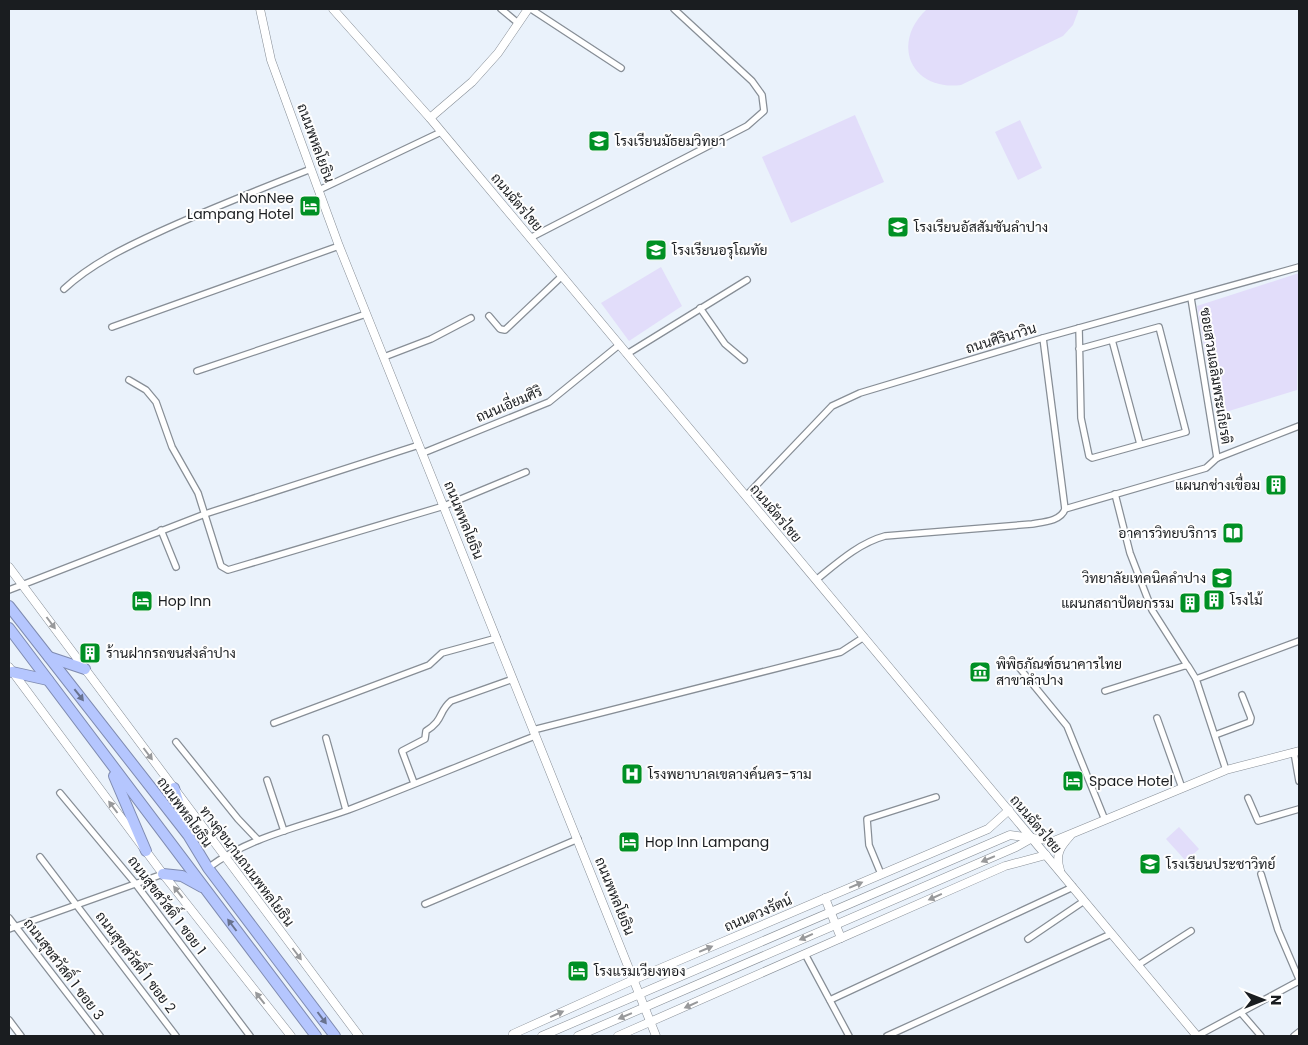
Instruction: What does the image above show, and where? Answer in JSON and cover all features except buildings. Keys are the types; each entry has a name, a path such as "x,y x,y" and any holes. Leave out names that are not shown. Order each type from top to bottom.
{"highway":[{"name":"ถนนพหลโยธิน","path":"9,606 188,834 208,868 335,1036"},
{"path":"9,628 316,1036"},
{"path":"48,657 85,669"},
{"path":"11,669 48,680"},
{"path":"108,761 146,851"},
{"path":"174,788 188,834"},
{"path":"164,874 182,876 205,888"}],"main road":[{"name":"ถนนพหลโยธิน","path":"260,9 271,60 339,246 656,1036"},
{"name":"ถนนฉัตรไชย","path":"333,9 430,118 1197,1036"},
{"path":"430,118 472,82 498,54 530,9"},
{"name":"ทางคู่ขนานถนนพหลโยธิน","path":"9,567 359,1036"},
{"path":"11,669 146,851 291,1036"},
{"path":"542,1036 1010,835 1054,841 1226,770 1296,752"},
{"name":"ถนนดวงรัตน์","path":"511,1035 633,980 988,829 1009,810"},
{"path":"1060,873 1058,864 1059,847 1072,834"},
{"path":"578,1036 1016,847 1032,838"},
{"path":"618,1036 1006,866 1046,855"},
{"path":"824,898 841,938"}],"street":[{"path":"501,9 518,24"},
{"path":"530,9 621,68"},
{"path":"530,238 747,126 764,111 762,94 752,81 674,9"},
{"path":"319,190 441,132"},
{"path":"64,289 72,281 122,249 192,216 311,169"},
{"path":"112,327 339,246"},
{"name":"ถนนศิรินาวิน","path":"746,496 832,406 860,393 1043,338 1299,267"},
{"path":"489,316 500,329 505,330 562,276"},
{"path":"627,354 747,280"},
{"name":"ซอยสวนเฉลิมพระเกียรติ","path":"1191,298 1216,458 1299,426"},
{"path":"700,308 725,344 744,360"},
{"path":"196,371 366,314"},
{"path":"384,357 431,339 471,318"},
{"path":"1079,328 1079,349 1081,418 1089,456 1092,458 1186,432 1159,327 1079,349"},
{"path":"816,580 845,557 876,538 1032,524 1061,516 1065,509 1043,338"},
{"path":"1112,340 1140,444"},
{"name":"ถนนเอี่ยมศิริ","path":"9,590 205,514 421,449 549,402 619,344"},
{"path":"129,380 146,390 156,402 166,434 198,493 221,566 228,570 444,506 526,472"},
{"path":"1065,509 1206,468 1216,458"},
{"path":"1114,494 1130,553 1152,610 1196,679 1226,770"},
{"path":"161,530 176,567"},
{"path":"208,868 224,856 258,840 346,810 534,733 841,652 864,637"},
{"path":"274,723 430,665 442,653 497,638"},
{"path":"1196,679 1299,641"},
{"path":"1018,665 1067,726 1105,820"},
{"path":"1105,692 1187,665"},
{"path":"414,783 402,750 425,739 426,730 439,722 446,705 451,701 512,679"},
{"path":"1215,735 1250,722 1251,718 1242,695"},
{"path":"1157,718 1182,788"},
{"path":"326,738 346,810"},
{"path":"176,742 238,819 258,840"},
{"path":"1296,752 1299,781"},
{"path":"267,780 284,831"},
{"name":"ถนนสุขสวัสดิ์ 1 ซอย 1","path":"60,793 135,883 250,1036"},
{"path":"880,874 869,845 867,819 936,797"},
{"path":"1248,798 1258,821 1299,809"},
{"path":"425,904 578,839"},
{"name":"ถนนสุขสวัสดิ์ 1 ซอย 2","path":"40,858 176,1036"},
{"path":"9,929 76,903 164,874"},
{"path":"1197,1036 1242,1014 1299,980 1278,930 1262,874"},
{"path":"830,1000 1073,887"},
{"path":"1028,939 1084,901"},
{"name":"ถนนสุขสวัสดิ์ 1 ซอย 3","path":"9,918 100,1036"},
{"path":"1138,966 1191,931"},
{"path":"887,1036 1111,934"},
{"path":"805,954 849,1036"},
{"path":"1242,1014 1261,1036"},
{"path":"9,1020 21,1036"},
{"path":"1294,1036 1299,1032"}],"shaded area":[{"path":"927,9 1079,9 1073,25 1063,36 961,85 944,85 929,80 919,73 911,62 908,50 910,36 916,22"},
{"path":"855,115 884,182 791,223 762,157"},
{"path":"1020,120 1042,168 1018,180 995,132"},
{"path":"661,267 682,306 629,341 601,303"},
{"path":"1299,273 1297,390 1216,415 1197,306"},
{"path":"1179,827 1199,849 1186,861 1166,839"}],"place":[{"name":"โรงเรียนมัธยมวิทยา","path":"599,141"},
{"name":"NonNee Lampang Hotel","path":"310,206"},
{"name":"โรงเรียนอัสสัมชันลำปาง","path":"898,227"},
{"name":"โรงเรียนอรุโณทัย","path":"656,250"},
{"name":"แผนกช่างเขื่อม","path":"1276,485"},
{"name":"อาคารวิทยบริการ","path":"1233,533"},
{"name":"วิทยาลัยเทคนิคลำปาง","path":"1222,578"},
{"name":"โรงไม้","path":"1214,600"},
{"name":"Hop Inn","path":"142,601"},
{"name":"แผนกสถาปัตยกรรม","path":"1190,603"},
{"name":"ร้านฝากรถขนส่งลำปาง","path":"90,653"},
{"name":"พิพิธภัณฑ์ธนาคารไทย สาขาลำปาง","path":"980,672"},
{"name":"โรงพยาบาลเขลางค์นคร-ราม","path":"632,774"},
{"name":"Space Hotel","path":"1073,781"},
{"name":"Hop Inn Lampang","path":"629,842"},
{"name":"โรงเรียนประชาวิทย์","path":"1150,864"},
{"name":"โรงแรมเวียงทอง","path":"578,971"}]}
